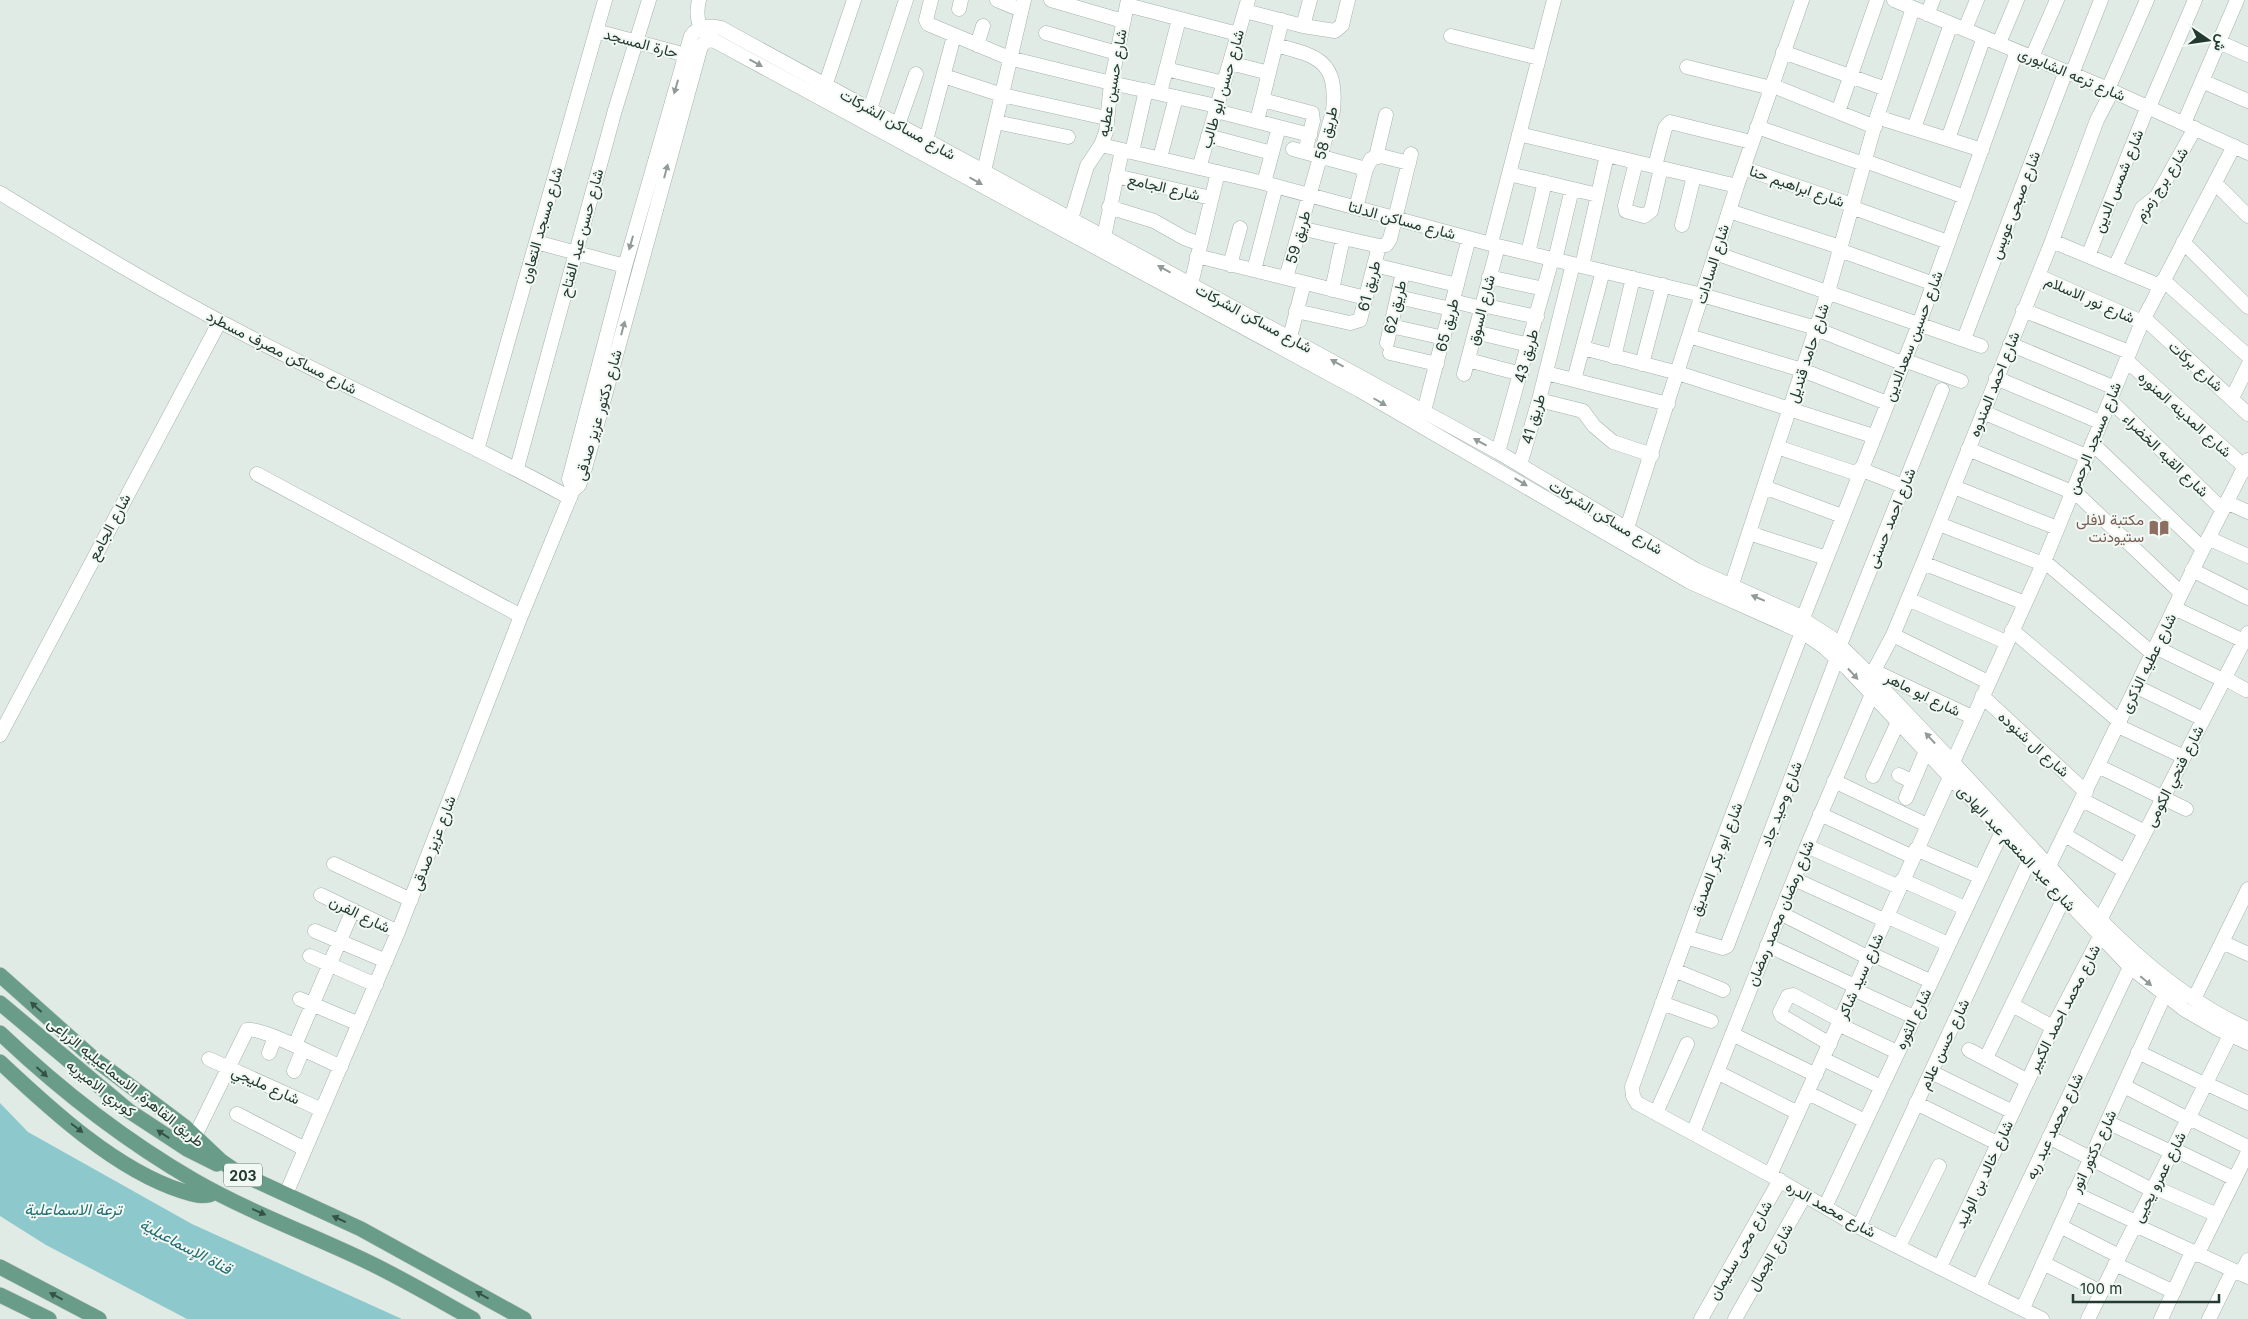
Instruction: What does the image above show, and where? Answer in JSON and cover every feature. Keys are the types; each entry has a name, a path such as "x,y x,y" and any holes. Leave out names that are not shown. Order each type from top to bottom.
{"main road":[{"name":"طريق القاهرة, الاسماعيليه الزراعى","path":"0,975 93,1058 185,1126 221,1161 237,1172 405,1252 524,1319"},
{"name":"كوبري الاميريه","path":"0,1003 129,1111 187,1149 237,1172"},
{"name":"كوبري الاميريه","path":"3,1036 57,1086 101,1121 148,1153 215,1192"},
{"name":"203","path":"0,1062 50,1107 134,1169 169,1186 199,1196 209,1196 215,1192 389,1273 473,1319"},
{"path":"389,1273 400,1264 405,1252"},
{"path":"0,1267 99,1319"},
{"path":"419,1290 421,1279 431,1267"},
{"path":"0,1295 24,1314 49,1319"}],"street":[{"name":"شارع مسجد التعاون","path":"477,450 605,0"},
{"name":"شارع حسن عبد الفتاح","path":"517,468 615,110 649,0"},
{"path":"699,0 697,17 701,28 714,40"},
{"path":"821,98 854,0"},
{"path":"870,109 906,0"},
{"path":"931,0 926,20 932,26 1009,58 1176,97 1310,135"},
{"path":"984,171 1009,58 1023,5 997,0"},
{"path":"1051,0 1123,21"},
{"path":"1303,26 1310,0"},
{"name":"شارع حسن ابو طالب","path":"1199,168 1247,3 1282,20 1303,26 1335,31 1342,25 1348,0"},
{"name":"شارع السوق","path":"1521,374 1466,367 1490,277 1494,245 1509,174 1554,0"},
{"name":"شارع السادات","path":"1627,528 1751,142 1802,0"},
{"path":"1838,112 1877,0"},
{"name":"شارع ترعه الشابورى","path":"1894,0 2069,72 2248,153"},
{"path":"1927,14 1933,0"},
{"path":"1965,29 1977,0"},
{"path":"1999,43 2017,0"},
{"path":"2032,57 2057,0"},
{"name":"شارع صبحى عويس","path":"1964,339 2069,72 2100,0"},
{"name":"شارع احمد المندوه","path":"1872,673 1893,635 1939,524 2147,0"},
{"name":"شارع شمس الدين","path":"2088,256 2195,0"},
{"path":"1128,2 1238,34"},
{"name":"شارع حسين عطيه","path":"1071,219 1087,166 1101,145 1106,132 1111,83 1128,2"},
{"name":"شارع برج زمزم","path":"2115,267 2140,211 2144,205 2157,196 2190,126 2202,80 2237,3"},
{"name":"شارع حامد قنديل","path":"1730,587 1828,292 1876,122 1913,8"},
{"path":"1104,237 1116,176 1153,92 1166,69 1179,18"},
{"path":"1257,121 1282,20"},
{"path":"1914,128 1951,24"},
{"name":"شارع مساكن الشركات","path":"701,28 711,26 721,28 1290,337 1362,384 1690,582 1802,625"},
{"path":"977,45 982,26"},
{"name":"شارع دكتور عزيز صدقى","path":"572,494 569,479 625,266 691,36 701,28"},
{"name":"حارة المسجد","path":"596,30 686,55"},
{"path":"1046,33 1117,53"},
{"path":"926,140 954,36"},
{"path":"1451,36 1539,58"},
{"path":"1948,139 1984,37"},
{"name":"شارع دكتور عزيز صدقى","path":"572,494 579,485 584,472 701,46 706,41 714,40"},
{"name":"شارع مساكن الشركات","path":"714,40 1362,384 1424,411 1498,452 1696,570 1802,625"},
{"path":"2219,42 2248,55"},
{"name":"طريق 58","path":"1276,45 1309,54 1320,61 1329,72 1334,84 1333,111 1310,195"},
{"name":"شارع حسين سعدالدين","path":"1802,625 1859,472 1934,284 2017,51"},
{"path":"1783,52 1830,75 1851,76 1886,89"},
{"path":"1230,63 1269,73"},
{"path":"1687,67 1771,86 1838,112 1876,122 1914,128 1982,150"},
{"path":"1166,69 1224,83"},
{"path":"898,124 916,74"},
{"path":"944,76 1002,95 1106,118"},
{"path":"2202,80 2248,101"},
{"path":"1160,158 1176,97"},
{"path":"1262,100 1312,113 1314,116 1310,135 1299,151 1366,169"},
{"path":"1376,157 1386,115"},
{"path":"996,122 1068,137"},
{"path":"1636,162 1626,202 1626,211 1644,216 1648,214 1652,206 1666,124 1674,122 1751,142"},
{"path":"1256,271 1274,185 1272,153 1279,127"},
{"path":"1757,127 1965,197"},
{"path":"1519,134 1737,186"},
{"path":"1208,136 1272,153"},
{"name":"شارع مساكن الدلتا","path":"1101,145 1274,185 1494,245 1702,295 1816,328 1961,381"},
{"name":"شارع مسجد الرحمن","path":"1953,762 2043,562 2143,320 2234,146"},
{"name":"طريق 41","path":"1520,465 1598,195 1607,155"},
{"path":"1300,228 1378,246 1386,245 1389,242 1410,158 1381,156 1371,159 1366,169 1356,208"},
{"name":"شارع ابراهيم حنا","path":"1743,168 1948,242"},
{"name":"شارع حسن ابو طالب","path":"1190,284 1218,172"},
{"path":"1509,174 1598,195"},
{"name":"شارع الجامع","path":"1116,176 1211,198"},
{"path":"1682,225 1694,176"},
{"path":"1528,253 1544,182"},
{"path":"2214,183 2248,216"},
{"name":"طريق 43","path":"1498,452 1554,259 1572,189"},
{"name":"شارع مساكن مصرف مسطرد","path":"0,193 156,288 477,450 572,494"},
{"name":"طريق 59","path":"1286,278 1310,195"},
{"path":"1109,207 1154,221 1184,238 1199,250 1230,265 1366,298"},
{"path":"1729,211 1839,248 1934,284"},
{"path":"1230,265 1240,228"},
{"path":"1332,290 1343,238"},
{"name":"طريق 65","path":"1424,411 1469,238"},
{"path":"2052,241 2115,267 2162,283 2248,356"},
{"path":"536,242 625,266"},
{"path":"2183,242 2248,307"},
{"name":"طريق 61","path":"1296,311 1350,324 1360,320 1378,246"},
{"path":"1715,253 1981,346"},
{"path":"1374,265 1457,285"},
{"path":"1574,380 1603,271"},
{"name":"طريق 62","path":"1404,272 1391,326 1389,348 1437,364"},
{"name":"شارع نور الاسلام","path":"2038,276 2143,320"},
{"path":"1490,277 1544,289"},
{"path":"1614,357 1633,278"},
{"path":"1290,337 1304,283"},
{"path":"1642,364 1663,285"},
{"path":"1398,297 1452,305 1482,306 1536,317"},
{"path":"2024,310 2128,356"},
{"name":"شارع بركات","path":"2143,320 2248,414"},
{"name":"شارع الجامع","path":"0,735 220,321"},
{"path":"1391,326 1444,338"},
{"path":"1475,332 1529,345"},
{"path":"1689,336 1802,370 1886,403"},
{"path":"2010,344 2112,394"},
{"path":"1583,348 1678,373 1873,436"},
{"name":"شارع المدينه المنوره","path":"2128,356 2247,466"},
{"path":"2232,398 2248,366"},
{"path":"1546,373 1668,404"},
{"path":"1996,378 2100,422"},
{"name":"شارع احمد حسنى","path":"1839,652 1942,390"},
{"name":"شارع القبه الخضراء","path":"2112,394 2224,506"},
{"path":"1539,400 1583,411 1594,426 1613,442 1652,454"},
{"path":"1983,412 2089,450 2205,544 2248,556"},
{"path":"1777,447 1903,486"},
{"path":"1968,450 2072,491 2181,593"},
{"name":"شارع عطيه الذكرى","path":"2049,866 2192,570 2224,506 2247,466"},
{"path":"257,474 521,616"},
{"path":"1764,487 1842,516"},
{"path":"1954,487 2057,528"},
{"name":"شارع عزيز صدقى","path":"286,1194 398,932 521,616 572,494"},
{"path":"2224,506 2248,512"},
{"path":"1939,524 2043,562 2154,650 2246,690"},
{"path":"1749,533 1826,558"},
{"path":"1923,563 2025,603"},
{"path":"2192,570 2248,598"},
{"path":"1908,599 2009,636 2119,724 2184,757"},
{"path":"2174,608 2246,637"},
{"name":"شارع عبد المنعم عبد الهادى","path":"1802,625 1872,673 2049,866 2140,958 2194,999 2219,1015 2248,1029"},
{"name":"شارع ابو بكر الصديق","path":"1632,1087 1802,625"},
{"path":"1893,635 1988,682"},
{"name":"شارع فتحي الكومى","path":"2101,918 2246,637"},
{"name":"شارع عبد المنعم عبد الهادى","path":"1839,652 1872,694 2130,967 2164,996 2196,1017 2248,1043"},
{"name":"شارع وحيد جاد","path":"1723,948 1728,944 1839,652"},
{"name":"شارع ابو ماهر","path":"1872,673 1972,718"},
{"path":"2137,687 2203,719"},
{"name":"شارع رمضان محمد رمضان","path":"1693,1133 1820,814 1872,694"},
{"name":"شارع ال شنوده","path":"1982,696 2084,796 2145,832"},
{"path":"1874,776 1898,722"},
{"path":"1906,798 1926,751"},
{"path":"2098,766 2186,809"},
{"path":"1900,775 1913,782"},
{"name":"شارع سيد شاكر","path":"1775,1178 1798,1113 1950,777"},
{"path":"1834,781 1927,825"},
{"path":"1820,814 1914,853 1981,877"},
{"name":"شارع الثوره","path":"1825,1207 1930,981 2002,832"},
{"path":"2064,835 2125,870"},
{"path":"1807,846 1966,908"},
{"name":"شارع حسن علام","path":"1859,1226 2029,861"},
{"path":"334,864 411,900"},
{"path":"1794,880 1948,944"},
{"path":"2194,999 2222,942 2244,904 2248,889"},
{"name":"شارع الفرن","path":"321,895 398,932"},
{"path":"1986,1058 2064,898"},
{"path":"294,1071 306,1001 330,965 353,910"},
{"path":"1780,913 1868,955 1930,981"},
{"path":"315,931 386,961"},
{"name":"شارع محمد احمد الكبير","path":"2028,1081 2100,935"},
{"path":"1686,937 1736,953"},
{"path":"2222,942 2248,954"},
{"path":"1767,945 1914,1017"},
{"path":"310,956 376,985"},
{"name":"شارع محمد عبد ربه","path":"1980,1286 2130,967"},
{"path":"1674,970 1722,990"},
{"path":"1830,1044 1782,1016 1780,1012 1788,996 1793,995 1839,1022 1897,1052"},
{"name":"شارع دكتور انور","path":"2023,1308 2164,996"},
{"path":"306,1001 358,1024"},
{"path":"1662,1003 1711,1022"},
{"path":"2012,1005 2053,1027"},
{"path":"195,1136 244,1032 250,1028 299,1047 340,1067"},
{"path":"1732,1034 1816,1075"},
{"name":"شارع عمرو يحيى","path":"2088,1319 2230,1035"},
{"path":"269,1053 275,1037"},
{"path":"1656,1113 1687,1044"},
{"path":"1970,1050 2028,1081"},
{"path":"2138,1052 2248,1104"},
{"name":"شارع مليجي","path":"209,1059 322,1110"},
{"path":"1823,1059 1881,1087"},
{"path":"1717,1072 1798,1113"},
{"path":"1931,1072 2013,1112"},
{"name":"شارع خالد بن الوليد","path":"1940,1266 2028,1081"},
{"path":"2124,1086 2248,1147"},
{"name":"شارع محمد الدره","path":"1632,1087 1633,1096 1637,1103 1859,1226 2042,1319"},
{"path":"1808,1093 1865,1121"},
{"path":"1916,1103 1999,1144"},
{"path":"237,1114 306,1149"},
{"path":"2107,1122 2235,1179"},
{"path":"2049,1137 2153,1189 2216,1215"},
{"path":"2161,1319 2248,1152"},
{"path":"1899,1246 1939,1166"},
{"name":"شارع محى سليمان","path":"1701,1319 1775,1178"},
{"path":"2074,1193 2195,1254 2241,1274"},
{"name":"شارع الجمال","path":"1735,1319 1806,1195"},
{"path":"2060,1226 2174,1292"},
{"path":"2209,1319 2241,1274 2248,1260"},
{"path":"2043,1263 2101,1292"}],"water":[{"name":"ترعة الاسماعلية","path":"0,1103 28,1132 192,1224 402,1319 187,1319 46,1245 0,1216"}],"place":[{"name":"مكتبة لافلى ستيودنت","path":"2159,528"}],"water label":[{"name":"قناة الإسماعيلية","path":"186,1246"}]}
